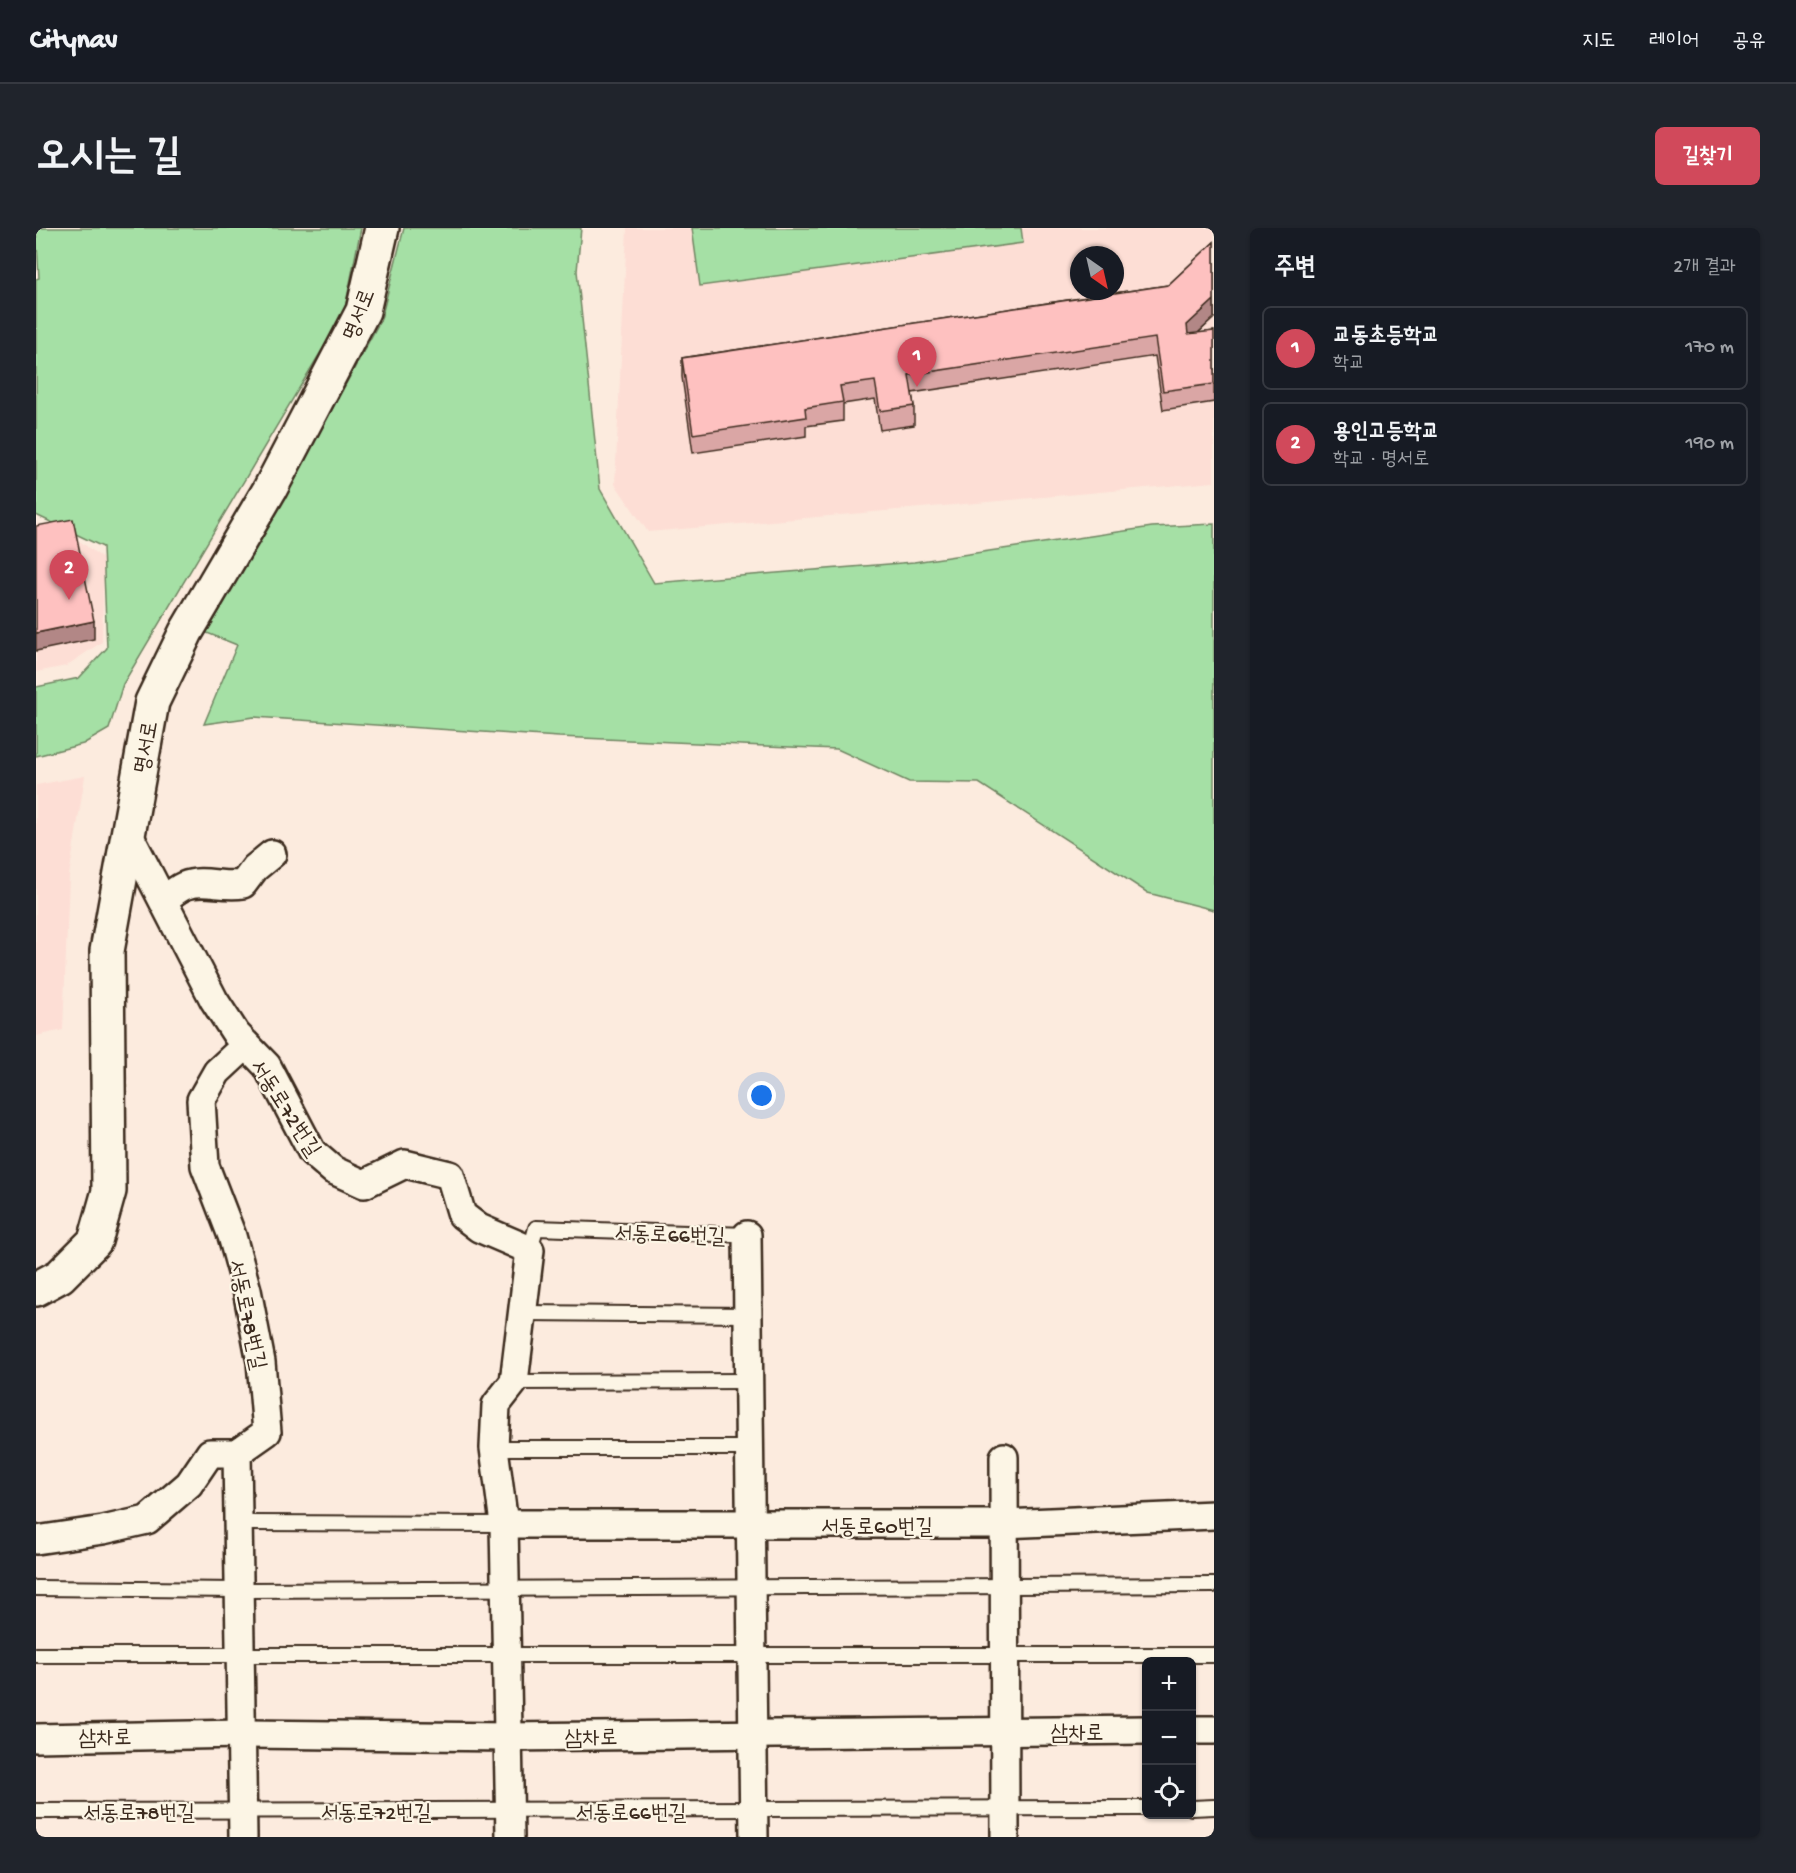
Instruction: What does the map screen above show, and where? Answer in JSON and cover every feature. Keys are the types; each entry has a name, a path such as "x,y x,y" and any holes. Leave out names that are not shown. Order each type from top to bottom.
{"street":[{"name":"명서로","path":"36,1289 60,1276 95,1241 109,1191 106,951 152,702 186,632 270,489 363,311 382,228"},
{"name":"서동로72번길","path":"128,833 214,1000 246,1046 267,1066 312,1152 333,1170 364,1184 405,1164 450,1175 462,1215 479,1228 530,1250"},
{"path":"164,900 183,886 197,883 227,887 243,884 255,868 272,854"},
{"name":"서동로78번길","path":"237,1453 267,1432 261,1362 247,1290 232,1236 205,1166 201,1100 217,1072 246,1046"},
{"name":"서동로66번길","path":"747,1235 753,1824"},
{"path":"509,1824 504,1524 494,1448 496,1406 514,1382 530,1250"},
{"path":"36,1540 103,1530 147,1520 189,1484 210,1453 237,1453 243,1824"},
{"path":"1004,1457 1005,1837"},
{"name":"서동로60번길","path":"750,1526 1004,1524 1214,1515"},
{"path":"504,1524 750,1526"},
{"name":"삼차로","path":"36,1738 242,1734 508,1737 1142,1730"},
{"path":"1196,1730 1214,1730"}],"lane":[{"name":"서동로66번길","path":"530,1250 536,1228 747,1235"},
{"path":"523,1313 748,1315"},
{"path":"514,1382 749,1381"},
{"path":"494,1448 750,1448"},
{"path":"238,1523 504,1524"},
{"path":"36,1588 239,1590 1214,1585"},
{"path":"36,1655 752,1657 1214,1655"},
{"path":"1196,1808 1214,1807"},
{"path":"753,1824 1005,1809 1142,1808"},
{"name":"서동로78번길","path":"36,1811 243,1824"},
{"name":"서동로72번길","path":"243,1824 509,1824"},
{"name":"서동로66번길","path":"509,1824 753,1824"}],"shaded area":[{"path":"627,228 1214,228 1214,482 648,532 615,484"},
{"path":"36,523 74,537 104,559 102,642 66,666 36,672"},
{"path":"85,776 69,876 63,1030 36,1036 36,785"}],"green space":[{"path":"36,228 361,228 344,313 123,684 109,729 83,744 36,756 36,687 79,678 107,648 103,547 36,515 36,279 39,278"},
{"path":"404,228 581,228 577,271 600,489 654,583 914,562 1152,527 1214,524 1214,910 1148,893 979,783 909,782 837,749 559,737 254,717 204,724 237,645 202,631 308,454 381,319"},
{"path":"692,228 1021,228 1023,243 700,286"}],"building":[{"path":"1214,242 1214,300 1187,325 1188,334 1214,331 1214,384 1163,391 1155,338 909,375 914,406 880,411 875,381 840,386 843,402 805,408 806,417 693,434 682,358 1070,300 1124,300 1124,292 1168,285"},
{"path":"73,519 94,621 36,633 36,526"}],"place":[{"name":"교동초등학교","path":"917,387"},
{"name":"용인고등학교","path":"69,600"}]}
